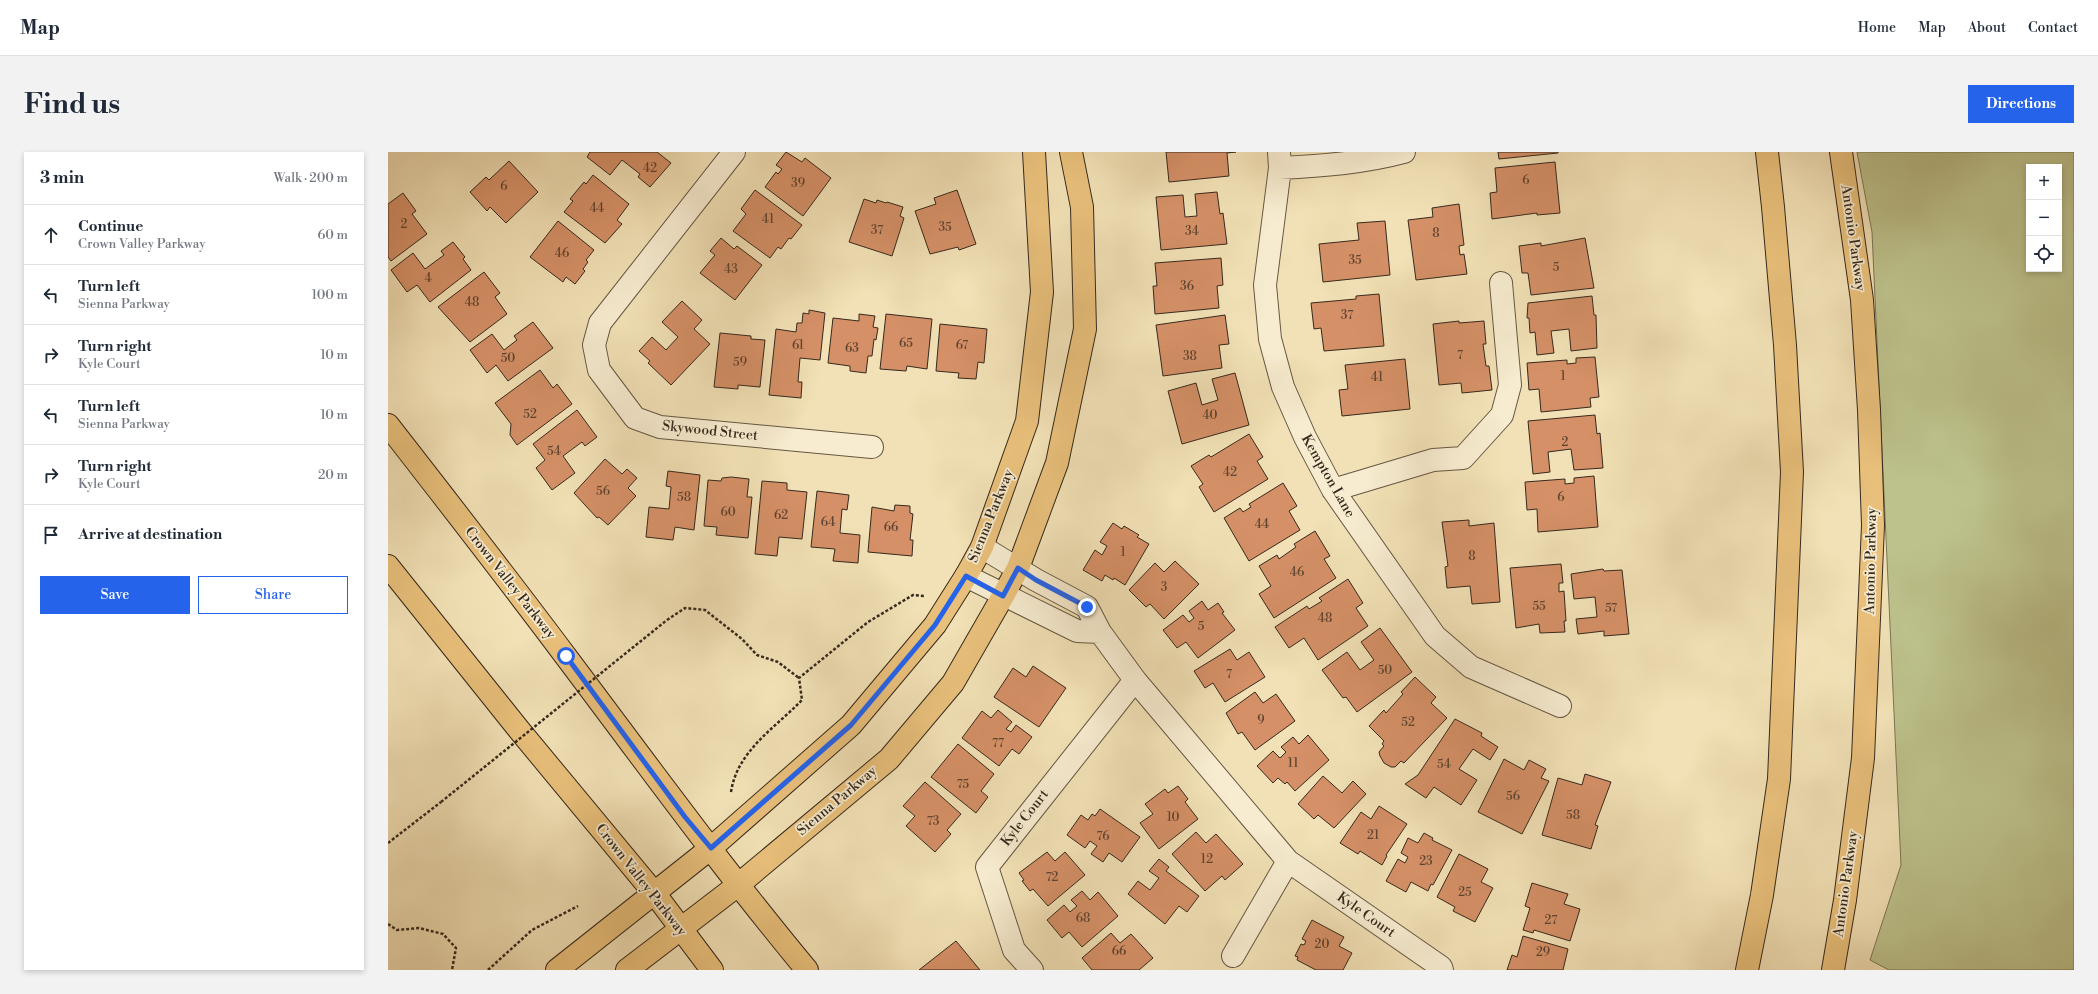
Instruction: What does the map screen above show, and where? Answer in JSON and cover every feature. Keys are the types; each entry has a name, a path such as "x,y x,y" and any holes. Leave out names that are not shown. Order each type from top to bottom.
{"main road":[{"name":"Sienna Parkway","path":"557,970 655,894 711,848 851,725 935,625 966,576 982,547 1027,421 1042,292 1034,152"},
{"name":"Sienna Parkway","path":"627,970 738,885 889,759 953,683 1003,596 1018,568 1057,464 1085,329 1082,207 1071,152"},
{"path":"1747,970 1762,894 1779,779 1792,472 1784,338 1767,152"},
{"name":"Antonio Parkway","path":"1833,970 1845,900 1863,758 1873,525 1870,410 1862,300 1841,152"},
{"name":"Crown Valley Parkway","path":"388,425 738,885 807,970"},
{"name":"Crown Valley Parkway","path":"388,566 520,731 655,894 712,970"}],"street":[{"name":"Skywood Street","path":"734,152 600,323 594,345 599,370 635,418 660,427 872,448"},
{"path":"1279,160 1334,165 1383,158 1404,152"},
{"name":"Kempton Lane","path":"1279,160 1265,285 1270,338 1286,394 1305,437 1333,490 1434,636 1471,667 1560,706"},
{"path":"1333,490 1433,460 1463,458 1502,415 1510,385 1501,284"},
{"name":"Kyle Court","path":"982,547 1036,580 1087,607 1100,632 1135,680 1288,861 1441,967 1442,970"},
{"path":"966,576 1003,596 1077,631 1100,632"},
{"name":"Kyle Court","path":"1032,970 1014,950 986,867 1135,680"},
{"path":"1233,956 1288,861"}],"path":[{"path":"799,678 868,622 913,595 926,596"},
{"path":"388,843 667,620 686,608 705,610 742,639 757,655 778,662 799,678 802,700 780,722 755,743 741,763 733,781 731,792"},
{"path":"488,970 532,930 578,906"},
{"path":"388,924 397,930 419,928 443,934 456,948 452,970"}],"green space":[{"path":"1857,152 2074,152 2074,970 1889,970 1870,960 1901,865 1872,232"}],"building":[{"path":"590,152 657,152 671,163 650,187 638,177 640,174 622,160 610,175 587,157"},
{"path":"786,152 802,162 805,158 831,178 803,216 765,187 776,172 778,174 782,169 776,165"},
{"path":"1166,152 1236,152 1227,153 1229,176 1169,182"},
{"path":"1498,152 1558,152 1558,153 1499,159"},
{"path":"509,161 538,192 506,223 490,207 487,211 470,192 486,177 489,180"},
{"path":"1555,162 1560,213 1537,215 1537,213 1492,219 1490,193 1497,192 1495,168"},
{"path":"593,175 629,204 617,220 622,224 605,243 564,212 573,201 570,199 584,182 586,184"},
{"path":"755,190 802,225 791,239 789,238 781,249 778,247 770,258 733,231 746,214 741,209"},
{"path":"957,190 976,244 959,250 958,247 930,254 915,211 936,204 934,198"},
{"path":"1217,192 1220,214 1223,213 1227,244 1161,250 1156,197 1183,195 1185,217 1197,216 1195,194"},
{"path":"403,193 416,211 412,214 427,234 391,261 388,257 388,204"},
{"path":"864,199 876,203 877,200 887,202 903,207 900,216 904,218 892,256 849,242"},
{"path":"1459,204 1464,245 1459,246 1460,255 1464,254 1467,274 1416,280 1408,220 1433,217 1432,208"},
{"path":"558,221 594,250 586,260 588,262 583,269 585,271 575,284 566,277 563,282 530,257"},
{"path":"1385,221 1390,275 1323,282 1319,244 1359,240 1357,223"},
{"path":"721,238 734,249 737,246 762,265 735,300 700,273 715,255 710,251"},
{"path":"1585,238 1594,288 1531,295 1528,273 1522,273 1519,246 1541,243 1541,246"},
{"path":"453,242 465,257 463,259 471,270 430,302 417,285 407,292 391,270 413,253 425,269 444,255 441,251"},
{"path":"1221,258 1223,285 1217,286 1219,308 1155,314 1153,286 1157,286 1155,263"},
{"path":"484,272 500,293 495,297 507,314 470,342 438,307"},
{"path":"1379,294 1384,346 1324,351 1321,328 1314,329 1311,303 1356,299 1356,296"},
{"path":"1592,296 1594,315 1596,315 1597,348 1571,351 1569,329 1551,331 1554,353 1537,355 1535,332 1530,333 1529,318 1527,318 1528,303"},
{"path":"682,301 702,320 694,329 710,344 671,385 648,363 650,361 639,351 652,337 666,350 678,337 662,322"},
{"path":"809,310 825,313 820,360 800,358 798,382 802,382 801,398 769,395 776,329 796,332 797,323 802,323 803,313 809,314"},
{"path":"859,314 875,316 873,327 878,328 876,340 874,339 872,356 868,356 866,373 850,371 850,366 828,363 833,318 859,321"},
{"path":"886,314 932,319 927,369 907,366 906,371 880,369"},
{"path":"1225,315 1229,344 1219,345 1222,368 1163,376 1156,325"},
{"path":"1459,321 1459,323 1484,321 1486,344 1483,344 1486,366 1489,366 1492,390 1462,393 1461,383 1439,385 1433,324"},
{"path":"533,322 553,348 508,381 496,365 487,373 470,350 492,334 504,350 517,340 514,336"},
{"path":"940,324 987,329 984,363 978,362 976,379 958,378 959,373 936,371"},
{"path":"720,333 751,336 751,339 765,340 760,387 738,385 738,389 714,387"},
{"path":"1595,357 1599,397 1590,398 1591,407 1541,412 1539,389 1529,390 1527,363 1567,360 1567,364 1576,363 1576,358"},
{"path":"1405,359 1410,409 1342,416 1339,390 1348,389 1345,365"},
{"path":"540,370 553,388 557,384 572,404 517,445 510,435 511,424 495,403"},
{"path":"1235,373 1249,425 1182,444 1168,391 1196,383 1202,405 1218,400 1212,379"},
{"path":"577,410 597,437 585,446 582,442 563,456 575,473 552,490 536,468 545,460 533,444"},
{"path":"1595,415 1597,434 1600,433 1603,468 1574,470 1571,449 1548,452 1550,472 1533,474 1528,421"},
{"path":"1249,434 1263,457 1257,461 1268,479 1214,512 1199,487 1203,484 1191,466 1209,455 1211,457"},
{"path":"605,459 622,474 627,469 637,478 628,488 636,496 608,525 599,517 597,518 574,493"},
{"path":"668,471 700,475 694,530 675,527 673,540 646,537 649,507 669,509 671,487 666,486"},
{"path":"1594,476 1598,527 1538,532 1537,509 1527,510 1525,482 1565,479 1565,484 1574,483 1574,478"},
{"path":"731,477 749,479 747,497 752,497 748,538 716,535 717,527 704,526 708,480 721,481 722,478"},
{"path":"762,481 787,483 787,490 807,492 802,539 779,537 777,556 755,554"},
{"path":"1283,483 1297,506 1289,511 1300,530 1249,561 1224,518 1240,508 1243,512 1251,507 1249,504"},
{"path":"817,491 849,495 847,510 842,509 840,533 860,535 858,563 833,561 835,549 811,547"},
{"path":"895,505 910,506 910,513 913,514 910,540 913,540 912,556 868,552 872,507 894,511"},
{"path":"1469,520 1469,526 1494,523 1500,602 1472,604 1470,586 1447,588 1445,567 1448,566 1442,522"},
{"path":"1113,523 1122,529 1124,526 1139,535 1137,537 1149,544 1125,585 1114,578 1113,580 1105,575 1102,581 1083,570 1095,550 1102,555 1107,546 1100,542"},
{"path":"1315,531 1330,556 1324,559 1336,578 1274,618 1259,594 1271,586 1259,566 1277,555 1279,559 1296,547 1294,544"},
{"path":"1175,561 1199,584 1164,619 1150,604 1146,607 1129,590 1155,563 1164,572"},
{"path":"1561,564 1563,583 1559,583 1559,592 1564,591 1566,621 1564,621 1565,632 1540,633 1539,624 1516,628 1510,568"},
{"path":"1603,569 1604,571 1622,570 1629,634 1604,636 1604,631 1578,634 1576,619 1597,617 1595,597 1574,599 1571,574"},
{"path":"1348,579 1363,603 1356,608 1368,626 1318,660 1304,638 1289,648 1275,627 1307,606 1309,609 1322,601 1319,598"},
{"path":"1202,601 1208,610 1218,603 1224,612 1222,613 1235,630 1198,658 1186,642 1177,648 1163,630 1183,615 1189,622 1194,618 1189,611"},
{"path":"1380,628 1412,672 1357,712 1346,697 1343,698 1322,670 1347,652 1360,670 1374,660 1361,642"},
{"path":"1230,649 1237,660 1249,652 1265,677 1225,702 1213,683 1205,688 1194,671"},
{"path":"1033,666 1066,688 1039,727 994,697 1013,668 1026,677"},
{"path":"1415,677 1436,697 1431,703 1447,718 1404,763 1401,761 1395,767 1391,767 1384,763 1380,756 1379,752 1384,746 1382,744 1384,741 1369,726 1384,710 1386,713 1403,694 1401,692"},
{"path":"1255,692 1263,703 1276,694 1295,721 1255,750 1242,732 1238,734 1226,713"},
{"path":"998,710 1012,722 1006,729 1011,732 1016,725 1032,737 1019,754 1012,749 999,766 962,738 982,711 991,718"},
{"path":"1455,719 1482,733 1481,736 1498,747 1490,760 1473,749 1459,769 1477,780 1461,805 1434,787 1426,798 1405,784 1418,775"},
{"path":"1308,735 1329,760 1295,791 1287,782 1285,784 1278,778 1273,783 1257,766 1273,751 1280,758 1286,752 1281,747 1293,737 1299,744"},
{"path":"958,744 994,774 981,791 988,797 976,813 931,777"},
{"path":"1504,759 1524,770 1529,760 1546,769 1541,778 1549,781 1522,834 1478,812"},
{"path":"1585,774 1611,782 1595,825 1598,826 1591,849 1542,835 1558,778 1582,785"},
{"path":"1323,776 1342,793 1353,781 1366,794 1334,828 1318,815 1314,819 1298,804"},
{"path":"925,782 961,814 947,830 951,834 935,852 906,826 915,816 903,806"},
{"path":"1178,786 1188,799 1185,802 1198,819 1159,849 1140,823 1153,814 1145,804 1165,789 1168,793"},
{"path":"1379,806 1407,824 1386,855 1387,856 1382,865 1360,851 1358,854 1340,843 1361,812 1371,819"},
{"path":"1100,809 1140,837 1122,862 1109,853 1103,862 1091,854 1097,846 1090,841 1085,848 1067,835 1081,815 1088,820 1092,814 1095,816"},
{"path":"1196,832 1206,843 1216,834 1243,864 1225,880 1222,876 1205,891 1172,854"},
{"path":"1424,833 1433,838 1432,840 1452,850 1433,885 1431,884 1428,891 1411,882 1406,892 1386,881 1398,859 1405,863 1408,857 1401,853 1408,838 1418,843"},
{"path":"1047,852 1055,861 1065,852 1085,875 1048,906 1033,889 1030,891 1022,881 1024,880 1019,873"},
{"path":"1459,854 1488,869 1481,882 1493,888 1475,922 1453,911 1455,907 1437,897"},
{"path":"1159,859 1169,867 1166,871 1199,896 1187,912 1179,906 1165,924 1128,894 1138,881 1150,890 1159,878 1149,871"},
{"path":"1532,883 1568,894 1564,904 1580,909 1570,941 1534,930 1533,933 1523,930 1530,908 1525,906"},
{"path":"1082,891 1090,900 1098,892 1118,916 1082,947 1069,932 1062,938 1047,920 1064,905 1070,912 1077,906 1071,900"},
{"path":"1312,920 1344,937 1339,946 1352,953 1343,970 1316,970 1297,960 1298,957 1295,956 1301,944 1304,945 1306,941 1302,939"},
{"path":"1111,933 1120,943 1131,934 1153,958 1139,970 1092,970 1082,958"},
{"path":"1523,936 1568,949 1563,970 1507,970 1512,955 1517,957"},
{"path":"956,941 980,970 919,970"}],"route":[{"path":"566,656 685,817 711,848 851,725 935,625 966,576 1003,596 1018,568 1036,580 1087,607"}]}
